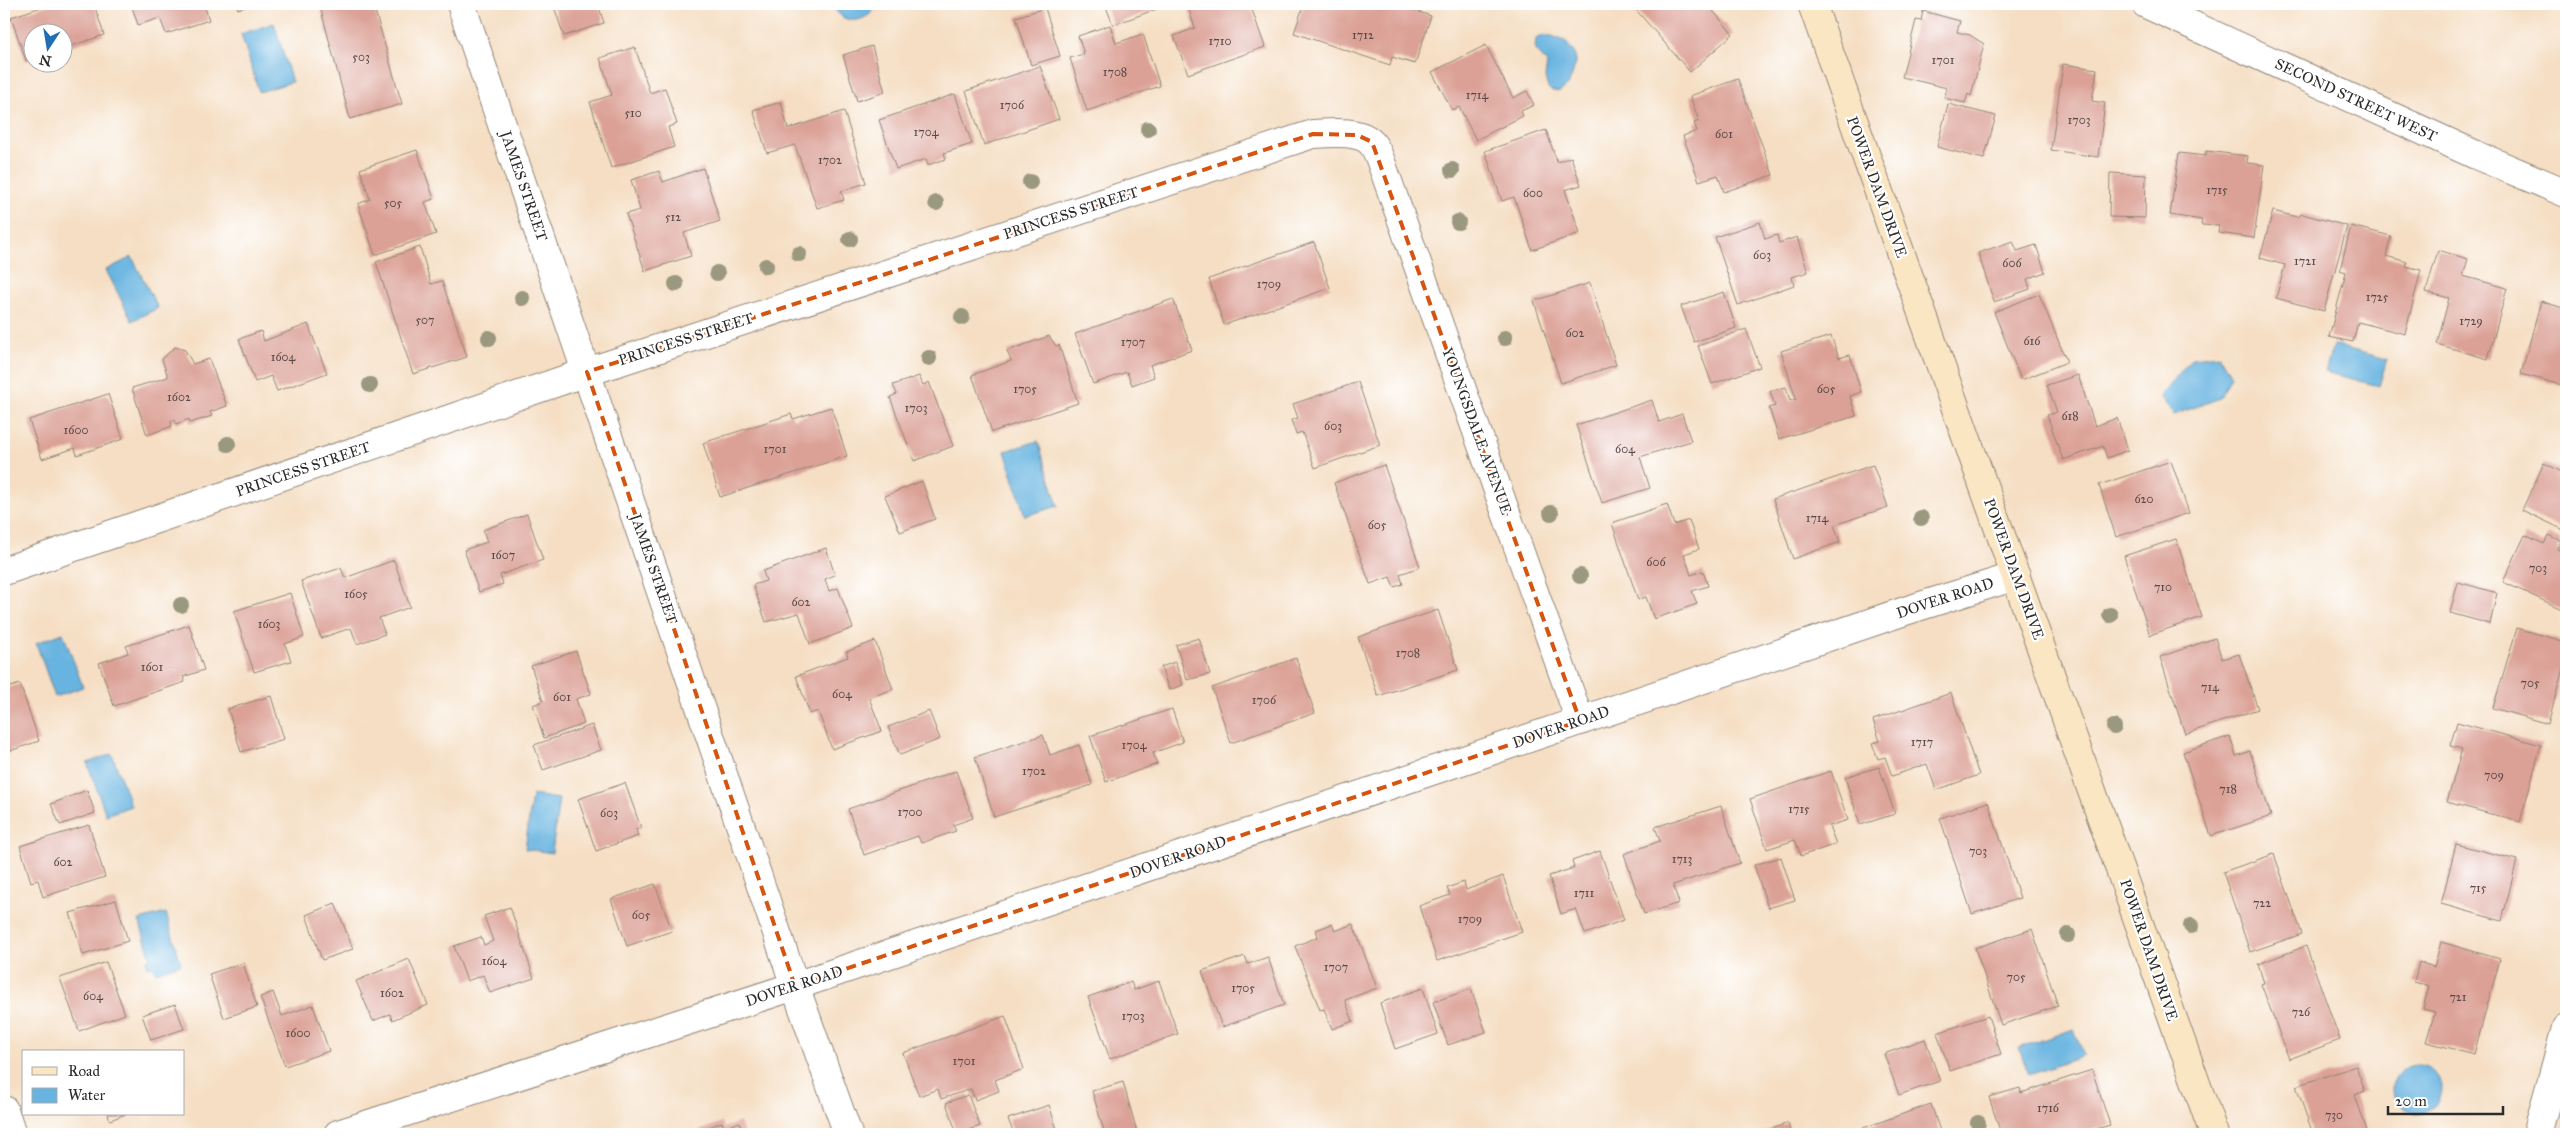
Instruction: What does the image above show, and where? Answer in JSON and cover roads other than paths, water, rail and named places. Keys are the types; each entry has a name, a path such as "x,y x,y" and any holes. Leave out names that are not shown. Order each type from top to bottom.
{"main road":[{"name":"POWER DAM DRIVE","path":"1812,4 2214,1134"}],"street":[{"name":"JAMES STREET","path":"461,4 795,986 848,1134"},
{"name":"SECOND STREET WEST","path":"2146,4 2566,194"},
{"name":"PRINCESS STREET","path":"4,571 587,372 1313,134 1339,133 1357,135 1372,142"},
{"name":"YOUNGSDALE AVENUE","path":"1372,142 1380,159 1580,721"},
{"name":"DOVER ROAD","path":"338,1134 795,986 2016,576"},
{"path":"2537,1134 2566,1028"},
{"path":"4,1110 12,1134"}],"water":[{"path":"833,4 878,4 874,10 862,19 848,20 837,12"},
{"path":"274,23 292,82 259,92 241,34"},
{"path":"1545,35 1565,41 1575,54 1572,75 1565,88 1560,91 1548,88 1545,78 1547,63 1535,49 1536,39"},
{"path":"132,257 158,308 132,321 106,270"},
{"path":"2333,345 2387,359 2379,386 2325,372"},
{"path":"2219,355 2231,376 2220,398 2174,415 2160,396 2192,358"},
{"path":"1038,441 1058,506 1025,516 1005,451"},
{"path":"63,633 83,687 55,697 36,643"},
{"path":"112,754 131,806 106,815 87,763"},
{"path":"532,795 559,799 552,853 525,849"},
{"path":"166,913 181,964 156,972 153,966 148,967 146,960 151,959 139,920"},
{"path":"2074,1029 2084,1056 2029,1075 2019,1048"},
{"path":"2417,1065 2426,1067 2434,1072 2439,1080 2441,1089 2439,1098 2434,1106 2426,1111 2417,1113 2408,1111 2400,1106 2395,1098 2393,1089 2395,1080 2400,1072 2408,1067"}]}
